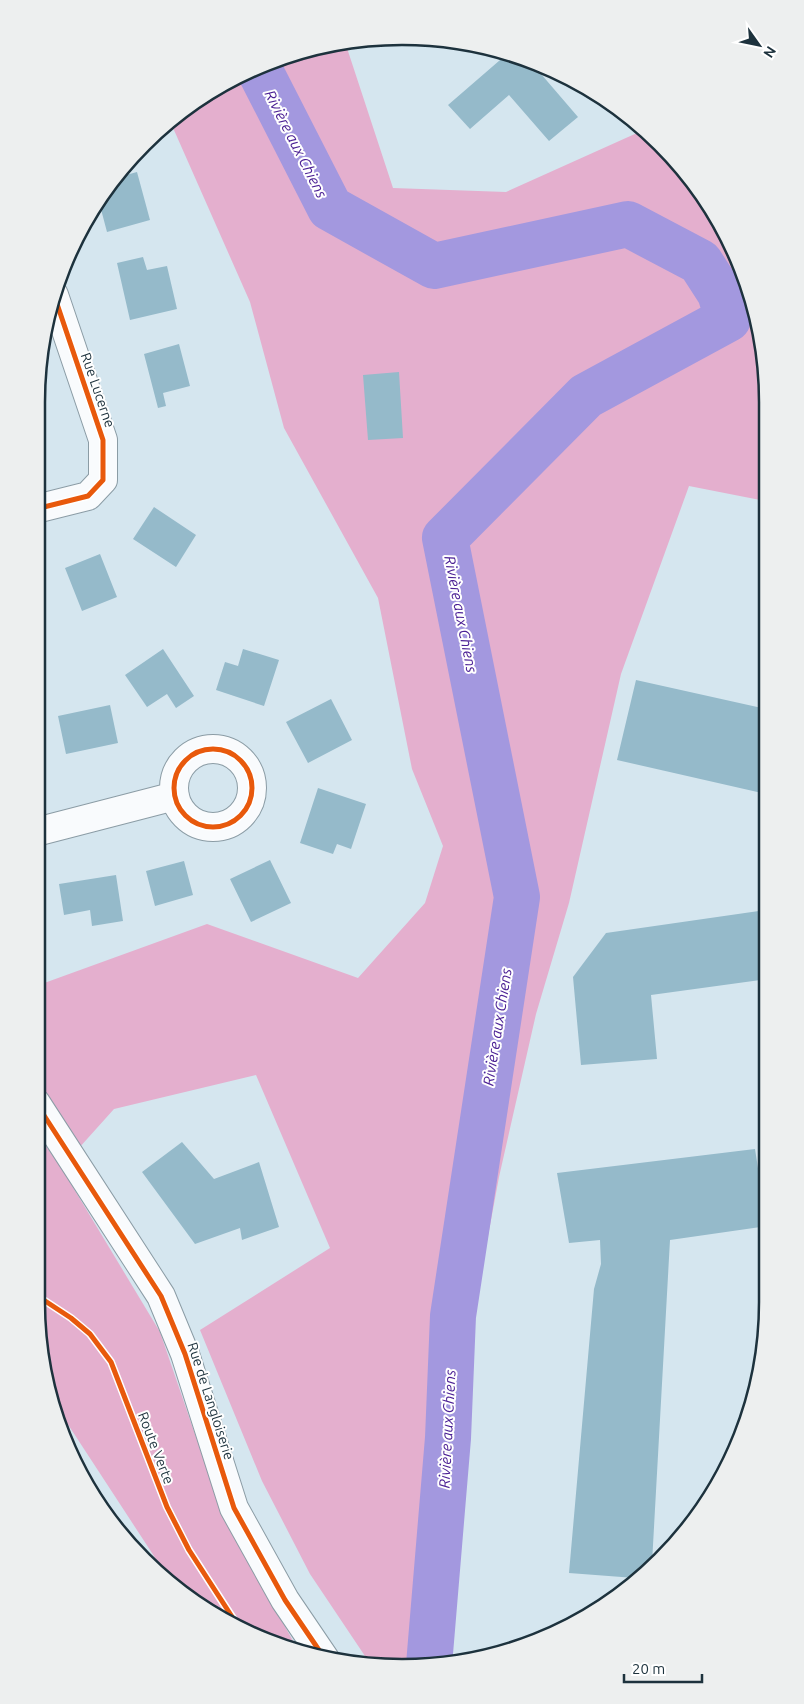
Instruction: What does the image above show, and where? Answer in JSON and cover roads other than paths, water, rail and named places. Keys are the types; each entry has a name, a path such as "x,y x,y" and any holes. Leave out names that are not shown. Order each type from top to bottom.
{"street":[{"name":"Rue Lucerne","path":"45,507 88,496 103,480 103,440 58,307"},
{"path":"45,830 175,796"},
{"name":"Rue de Langloiserie","path":"45,1116 161,1296 185,1354 234,1508 285,1600 318,1649"}],"waterway":[{"name":"Rivière aux Chiens","path":"261,74 330,208 434,266 628,224 700,262 720,293 728,319 586,396 445,538 517,897 453,1316 448,1438 430,1658"}]}
